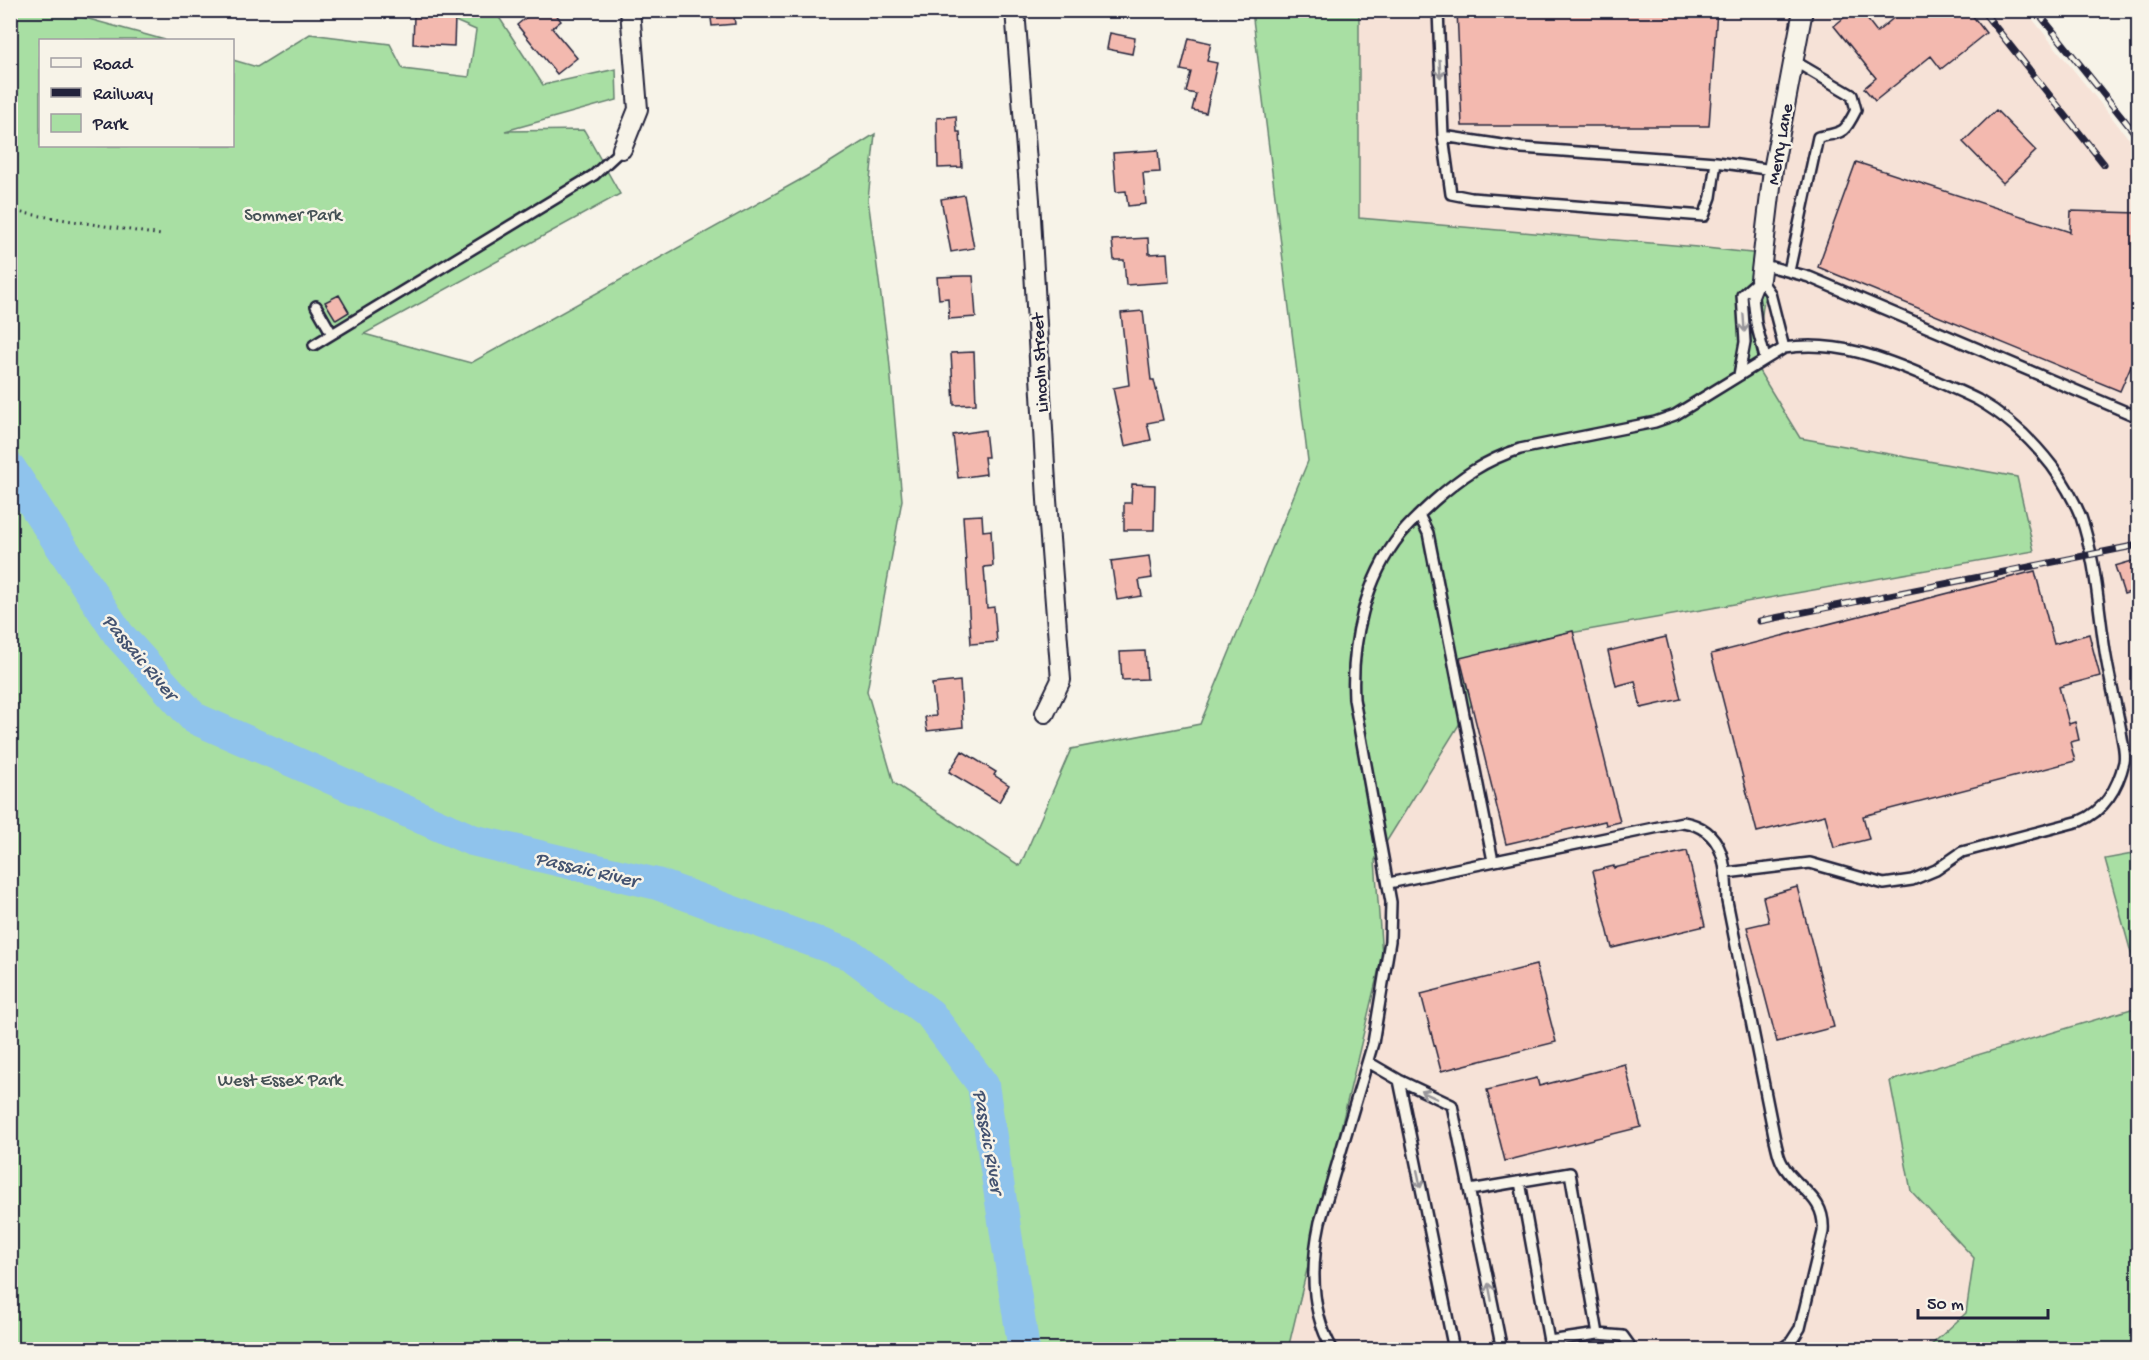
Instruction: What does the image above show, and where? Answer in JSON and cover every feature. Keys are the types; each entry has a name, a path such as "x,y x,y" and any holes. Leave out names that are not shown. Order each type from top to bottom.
{"street":[{"path":"622,148 638,109 630,10"},
{"name":"Lincoln Street","path":"1015,10 1061,680 1045,713"},
{"name":"Merry Lane","path":"1761,271 1773,170 1803,10"}],"lane":[{"path":"1438,10 1443,136 1451,194 1471,198 1704,216 1711,197 1716,162"},
{"path":"1789,271 1818,137 1846,130 1857,110 1852,95 1794,61"},
{"path":"1443,136 1522,148 1716,162 1773,170"},
{"path":"314,345 594,175 622,148"},
{"path":"1761,271 1789,271 1809,277 2139,417"},
{"path":"1761,271 1770,293 1784,348"},
{"path":"1761,271 1753,297 1756,323 1765,358"},
{"path":"1739,375 1745,342 1742,295 1761,271"},
{"path":"316,306 332,334"},
{"path":"1333,1350 1324,1335 1317,1303 1314,1274 1315,1247 1320,1222 1368,1062 1378,1021 1390,941 1389,883 1354,699 1353,678 1360,623 1368,597 1390,550 1419,515 1459,479 1500,455 1655,422 1675,415 1784,348 1820,347 1863,352 1978,400 2025,436 2052,466 2074,501 2081,517 2094,566 2105,651 2118,715 2124,760 2109,797 2092,816 1962,852 1936,870 1912,880 1884,884 1810,862 1726,873"},
{"path":"1419,515 1428,533 1493,861"},
{"path":"1389,883 1683,822 1695,824 1708,831 1718,844 1726,873 1727,901 1777,1148 1782,1164 1808,1192 1819,1208 1824,1221 1800,1328 1791,1342 1780,1350"},
{"path":"1368,1062 1399,1080 1452,1105 1502,1350"},
{"path":"1399,1080 1454,1350"},
{"path":"1470,1190 1570,1173 1598,1334"},
{"path":"1520,1182 1550,1345 1598,1334 1623,1336 1633,1350"}],"path":[{"path":"10,211 161,235"}],"shaded area":[{"path":"1359,11 2026,11 2138,150 2138,853 2105,860 2138,978 2138,1007 1890,1081 1912,1191 1974,1258 1966,1313 1927,1349 1288,1350 1382,956 1375,860 1509,644 2034,551 2017,477 1800,438 1756,366 1769,255 1359,218"}],"green space":[{"path":"10,11 60,11 161,39 39,39 39,147 234,147 234,60 257,67 310,34 390,44 403,69 469,77 476,30 432,11 495,11 543,85 616,69 617,100 505,131 584,130 620,194 364,334 471,363 816,171 875,134 868,199 889,356 902,500 867,691 894,783 1020,866 1071,749 1200,724 1308,461 1252,11 1359,11 1359,218 1769,255 1756,366 1800,438 2017,477 2034,551 1509,644 1375,860 1382,956 1288,1349 11,1349"},
{"path":"2138,853 2138,978 2105,859"},
{"path":"2138,1007 2138,1349 1927,1349 1966,1313 1974,1258 1911,1191 1890,1081"}],"building":[{"path":"535,10 553,10 561,21 552,28 577,58 557,74 517,25"},
{"path":"710,10 733,10 735,24 712,26"},
{"path":"1457,10 1717,10 1709,126 1462,126"},
{"path":"1853,10 1860,10 1877,32 1903,10 1968,10 1986,33 1941,69 1931,56 1875,101 1864,88 1876,78 1834,26"},
{"path":"414,16 455,18 454,46 413,44"},
{"path":"1110,33 1135,38 1132,54 1107,49"},
{"path":"1189,38 1211,43 1207,61 1217,63 1206,113 1192,110 1196,94 1186,92 1191,72 1181,70"},
{"path":"1996,110 2036,151 2003,183 1963,142"},
{"path":"956,116 957,132 960,132 962,167 938,168 937,118"},
{"path":"1158,150 1160,172 1143,173 1146,204 1128,206 1126,191 1116,192 1113,153"},
{"path":"1856,162 2070,232 2071,211 2139,213 2139,347 2120,391 1818,267"},
{"path":"964,195 974,248 951,252 941,199"},
{"path":"1148,238 1149,254 1167,253 1169,282 1126,285 1124,260 1114,260 1112,240"},
{"path":"973,276 976,317 949,319 948,298 939,299 937,277"},
{"path":"339,295 349,312 336,320 325,302"},
{"path":"1143,311 1151,380 1154,380 1163,420 1147,423 1151,440 1125,446 1113,388 1129,385 1121,313"},
{"path":"974,352 976,404 954,405 951,353"},
{"path":"985,430 988,457 984,457 986,474 958,478 953,435"},
{"path":"1132,484 1155,485 1154,530 1124,530 1124,503 1131,503"},
{"path":"982,515 983,531 991,530 993,566 984,567 987,608 994,607 997,642 971,644 963,516"},
{"path":"1149,556 1152,578 1139,580 1142,596 1117,600 1111,561"},
{"path":"2139,559 2139,589 2124,594 2115,566"},
{"path":"2035,571 2054,644 2089,634 2100,676 2059,687 2069,724 2075,722 2079,740 2070,742 2075,761 1863,816 1869,839 1834,848 1825,815 1757,832 1711,654"},
{"path":"1573,631 1620,822 1606,825 1605,821 1506,844 1460,658"},
{"path":"1666,637 1681,699 1641,708 1635,681 1616,686 1608,651"},
{"path":"1145,651 1147,679 1122,680 1120,652"},
{"path":"960,681 963,727 927,731 925,717 936,716 932,684"},
{"path":"962,751 996,772 994,775 1009,785 999,802 949,772"},
{"path":"1687,851 1705,926 1612,948 1593,871"},
{"path":"1797,887 1834,1027 1777,1042 1747,927 1769,922 1763,897"},
{"path":"1536,965 1556,1042 1441,1071 1421,994"},
{"path":"1625,1064 1641,1127 1505,1161 1487,1090 1537,1078 1539,1086"}],"waterway":[{"name":"Passaic River","path":"10,468 119,635 194,718 472,840 657,884 851,955 930,1014 983,1085 1024,1350"}],"railway":[{"path":"1982,10 2104,164"},
{"path":"2036,10 2138,137"},
{"path":"1760,621 2138,545"}],"park label":[{"name":"Sommer Park","path":"293,214"},
{"name":"West Essex Park","path":"280,1079"}]}
